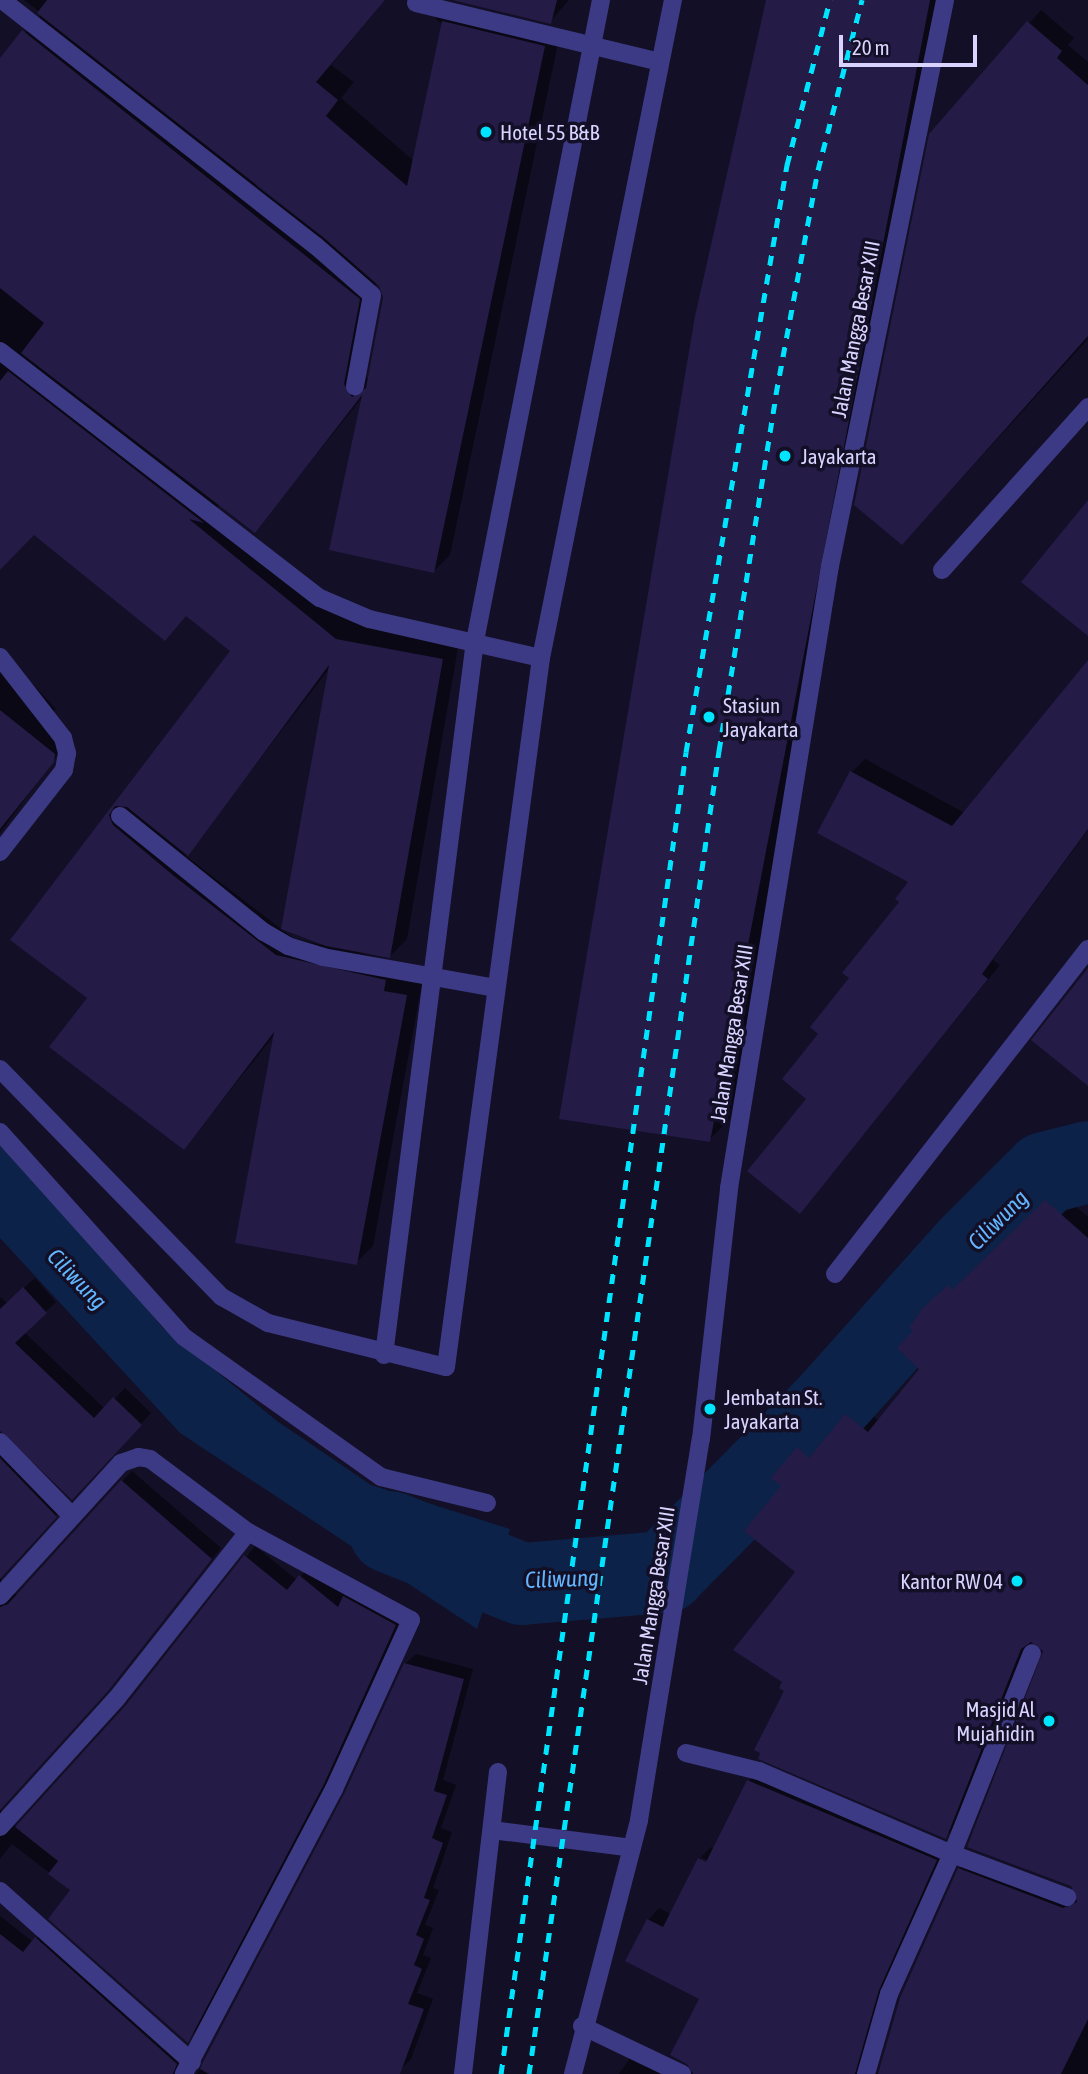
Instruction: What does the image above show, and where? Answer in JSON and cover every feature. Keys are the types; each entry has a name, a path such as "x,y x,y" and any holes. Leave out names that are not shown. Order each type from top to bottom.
{"street":[{"path":"2,0 316,246 372,295 355,386"},
{"path":"384,1355 429,977 475,641 601,0"},
{"path":"0,1069 222,1297 268,1323 384,1355 446,1367 541,659 673,0"},
{"name":"Jalan Mangga Besar XIII","path":"573,2074 582,2026 639,1820 701,1439 729,1188 830,566 945,0"},
{"path":"416,3 592,43 660,62"},
{"path":"0,351 320,598 369,619 475,641 541,659"},
{"path":"942,570 1088,407"},
{"path":"0,657 63,738 68,753 64,770 0,852"},
{"path":"120,816 264,932 288,946 323,957 496,988"},
{"path":"835,1274 1088,949"},
{"path":"0,1132 184,1337 381,1477 487,1503"},
{"path":"0,1442 71,1515"},
{"path":"0,1596 121,1463 138,1457 150,1459 247,1532 348,1588 408,1615 411,1627 334,1789 188,2068 0,1891"},
{"path":"0,1827 117,1698 247,1532"},
{"path":"866,2074 889,1994 952,1854 1032,1653"},
{"path":"685,1752 759,1771 952,1854 1067,1897"},
{"path":"463,2074 498,1772"},
{"path":"492,1830 632,1848"},
{"path":"582,2026 682,2074"}],"water":[{"path":"0,1142 74,1220 163,1328 277,1421 371,1485 510,1529 477,1629 180,1433 0,1238"}],"building":[{"path":"47,0 385,0 316,82 338,100 326,116 407,186 442,21 545,46 434,573 329,550 362,395 255,533 21,353 44,323 0,288 0,58 22,30 360,299 344,384 352,397 366,388 383,297 379,286 323,237 37,13"},
{"path":"452,0 557,0 551,24"},
{"name":"Stasiun Jayakarta","path":"766,0 930,0 710,1142 559,1119 695,316"},
{"path":"1027,21 1062,51 1057,58 1088,85 1088,336 902,545 854,505 929,134"},
{"path":"8,371 204,523 189,519 336,639 443,659 390,958 326,946 281,929 329,665 188,856 127,807 115,806 109,815 113,825 276,955 386,980 384,991 407,995 357,1265 235,1243 274,1032 184,1150 49,1047 87,998 10,940 230,651 186,616 165,641 34,535 0,570 0,381"},
{"path":"1088,500 1088,636 1021,582"},
{"path":"1088,660 1088,829 982,974 988,979 800,1214 747,1171 806,1099 782,1079 818,1034 810,1027 849,978 842,973 899,902 895,899 908,882 817,833 850,771 952,826"},
{"path":"0,710 55,754 54,762 0,829"},
{"path":"1088,968 1088,1086 1031,1040"},
{"path":"1045,1200 1088,1238 1088,2019 1061,2074 878,2074 900,1998 958,1868 1063,1908 1077,1902 1071,1886 967,1847 1043,1651 1031,1642 1021,1649 946,1839 758,1759 760,1753 754,1750 784,1691 779,1688 782,1682 733,1650 795,1572 744,1531 781,1486 771,1478 797,1447 809,1458 845,1414 868,1432 919,1369 897,1348 913,1331 909,1328 922,1309 948,1285 952,1290"},
{"path":"23,1287 47,1313 15,1343 94,1418 113,1397 142,1425 72,1500 0,1431 0,1309"},
{"path":"0,1458 57,1517 0,1579"},
{"path":"121,1480 212,1559 108,1691 0,1810 0,1607 8,1604"},
{"path":"244,1555 287,1590 299,1575 338,1607 343,1596 396,1625 324,1784 188,2043 48,1919 70,1890 48,1874 58,1861 15,1827 126,1705"},
{"path":"404,1663 464,1679 434,1791 447,1795 432,1838 443,1843 424,1898 430,1900 416,1935 424,1939 414,1965 422,1969 408,2004 424,2009 400,2074 209,2074 200,2069 203,2062 344,1794"},
{"path":"747,1780 937,1860 879,1990 855,2074 693,2074 687,2064 670,2055 699,1999 625,1961 647,1919 663,1927 698,1858 706,1862"},
{"path":"0,1934 23,1952 35,1937 177,2064 173,2074 0,2074"}],"waterway":[{"name":"Ciliwung","path":"390,1532 522,1584 665,1572 825,1410 967,1251 1045,1173 1088,1162"}],"railway":[{"path":"501,2074 686,752 787,165 830,0"},
{"path":"529,2074 719,751 776,394 818,170 862,0"}],"place":[{"name":"Hotel 55 B&B","path":"486,132"},
{"name":"Jayakarta","path":"785,456"},
{"name":"Stasiun Jayakarta","path":"709,717"},
{"name":"Jembatan St. Jayakarta","path":"710,1409"},
{"name":"Kantor RW 04","path":"1017,1581"},
{"name":"Masjid Al Mujahidin","path":"1049,1721"}]}
